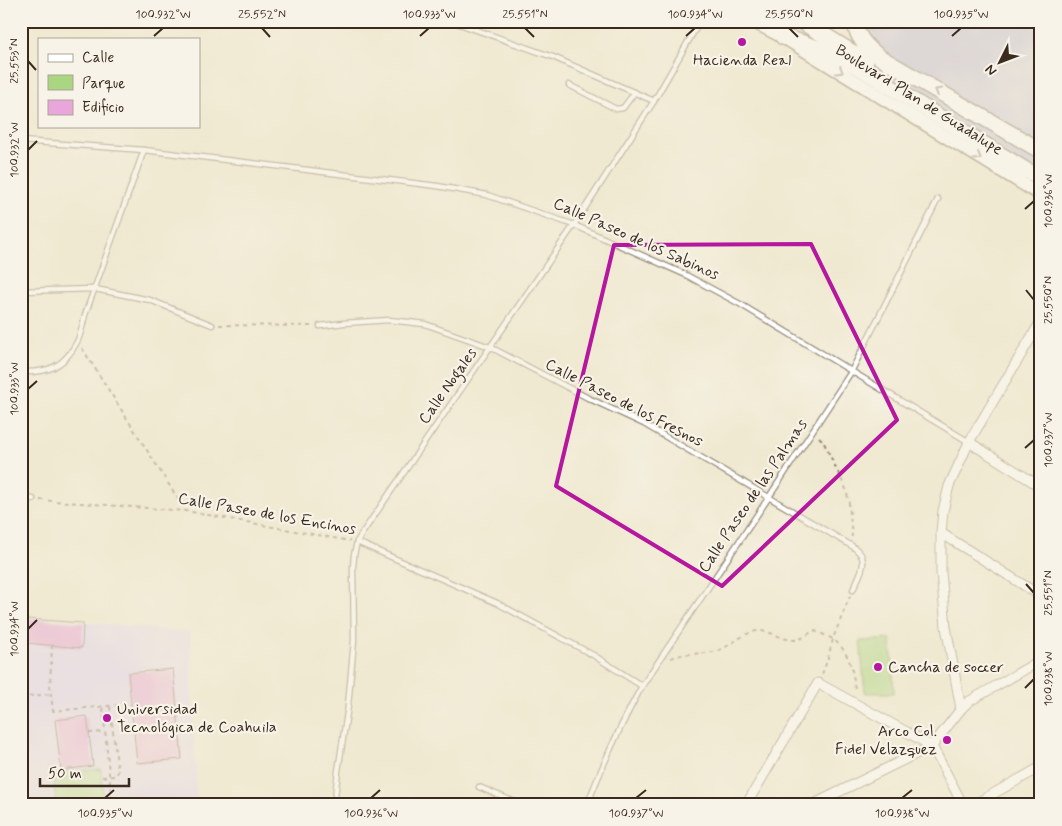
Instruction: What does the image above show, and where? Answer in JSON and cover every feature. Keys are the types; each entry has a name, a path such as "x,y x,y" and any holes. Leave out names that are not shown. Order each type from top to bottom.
{"main road":[{"name":"Boulevard Plan de Guadalupe","path":"801,21 1041,168"},
{"name":"Boulevard Plan de Guadalupe","path":"854,21 862,41 881,58 1041,151"},
{"path":"784,37 814,46 858,67 1027,171 1041,177"}],"street":[{"name":"Boulevard Plan de Guadalupe","path":"752,21 784,37 1041,195"},
{"path":"961,709 946,627 941,572 943,510 950,486 969,442 1041,321"},
{"name":"Calle Paseo de los Sabinos","path":"969,442 1041,487"},
{"path":"941,534 1041,596"},
{"path":"812,805 932,746 968,702 1041,660"},
{"path":"746,805 818,683 932,746 963,805"},
{"path":"973,805 1041,767"}],"lane":[{"path":"451,21 553,57 654,101"},
{"name":"Calle Nogales","path":"334,805 348,706 354,640 353,568 357,542 574,225 654,101 700,21"},
{"path":"569,84 616,109 623,108 635,92"},
{"name":"Calle Paseo de los Sabinos","path":"21,141 144,150 438,186 487,196 574,225 692,278 740,304 969,442"},
{"path":"21,372 34,373 48,370 62,363 78,342 85,315 144,150"},
{"name":"Calle Paseo de las Palmas","path":"587,805 619,729 642,686 851,372 938,199"},
{"path":"21,291 95,289 150,300 212,324"},
{"name":"Calle Paseo de los Fresnos","path":"320,326 389,320 425,324 490,347 588,398 644,424 854,547"},
{"path":"21,494 26,498 33,499"},
{"name":"Calle Paseo de los Encinos","path":"357,542 496,603 593,655 642,686"},
{"path":"853,590 864,564 858,550 854,547"},
{"path":"479,787 522,805"}],"path":[{"path":"212,324 320,326"},
{"path":"78,342 186,511"},
{"path":"812,431 823,440 846,489 854,547"},
{"name":"Calle Paseo de los Encinos","path":"33,499 186,511 357,542"},
{"path":"818,683 853,590"},
{"path":"656,665 676,656 717,651 755,631 790,640 797,640 815,631 833,639 846,654 855,682 856,704"},
{"path":"52,645 50,686 53,711 131,704"},
{"path":"21,696 51,694"},
{"path":"103,707 112,805"},
{"path":"102,777 115,776 118,772 110,707"},
{"path":"89,733 105,732"}],"highlighted area":[{"path":"811,244 897,420 722,586 556,486 614,245"}],"shaded area":[{"path":"863,21 1041,21 1041,200 832,72"},
{"name":"Universidad Tecnológica de Coahuila","path":"21,616 190,632 197,805 21,805"}],"green space":[{"name":"Cancha de soccer","path":"891,639 894,693 865,693 860,641"},
{"path":"101,769 104,805 56,805 53,773"}],"building":[{"path":"27,619 83,623 82,648 25,643"},
{"path":"173,669 182,759 137,763 128,673"},
{"path":"87,716 93,766 61,770 55,720"}],"place":[{"name":"Hacienda Real","path":"742,42"},
{"name":"Cancha de soccer","path":"878,667"},
{"name":"Universidad Tecnológica de Coahuila","path":"107,718"},
{"name":"Arco Col. Fidel Velazquez","path":"947,740"}]}
